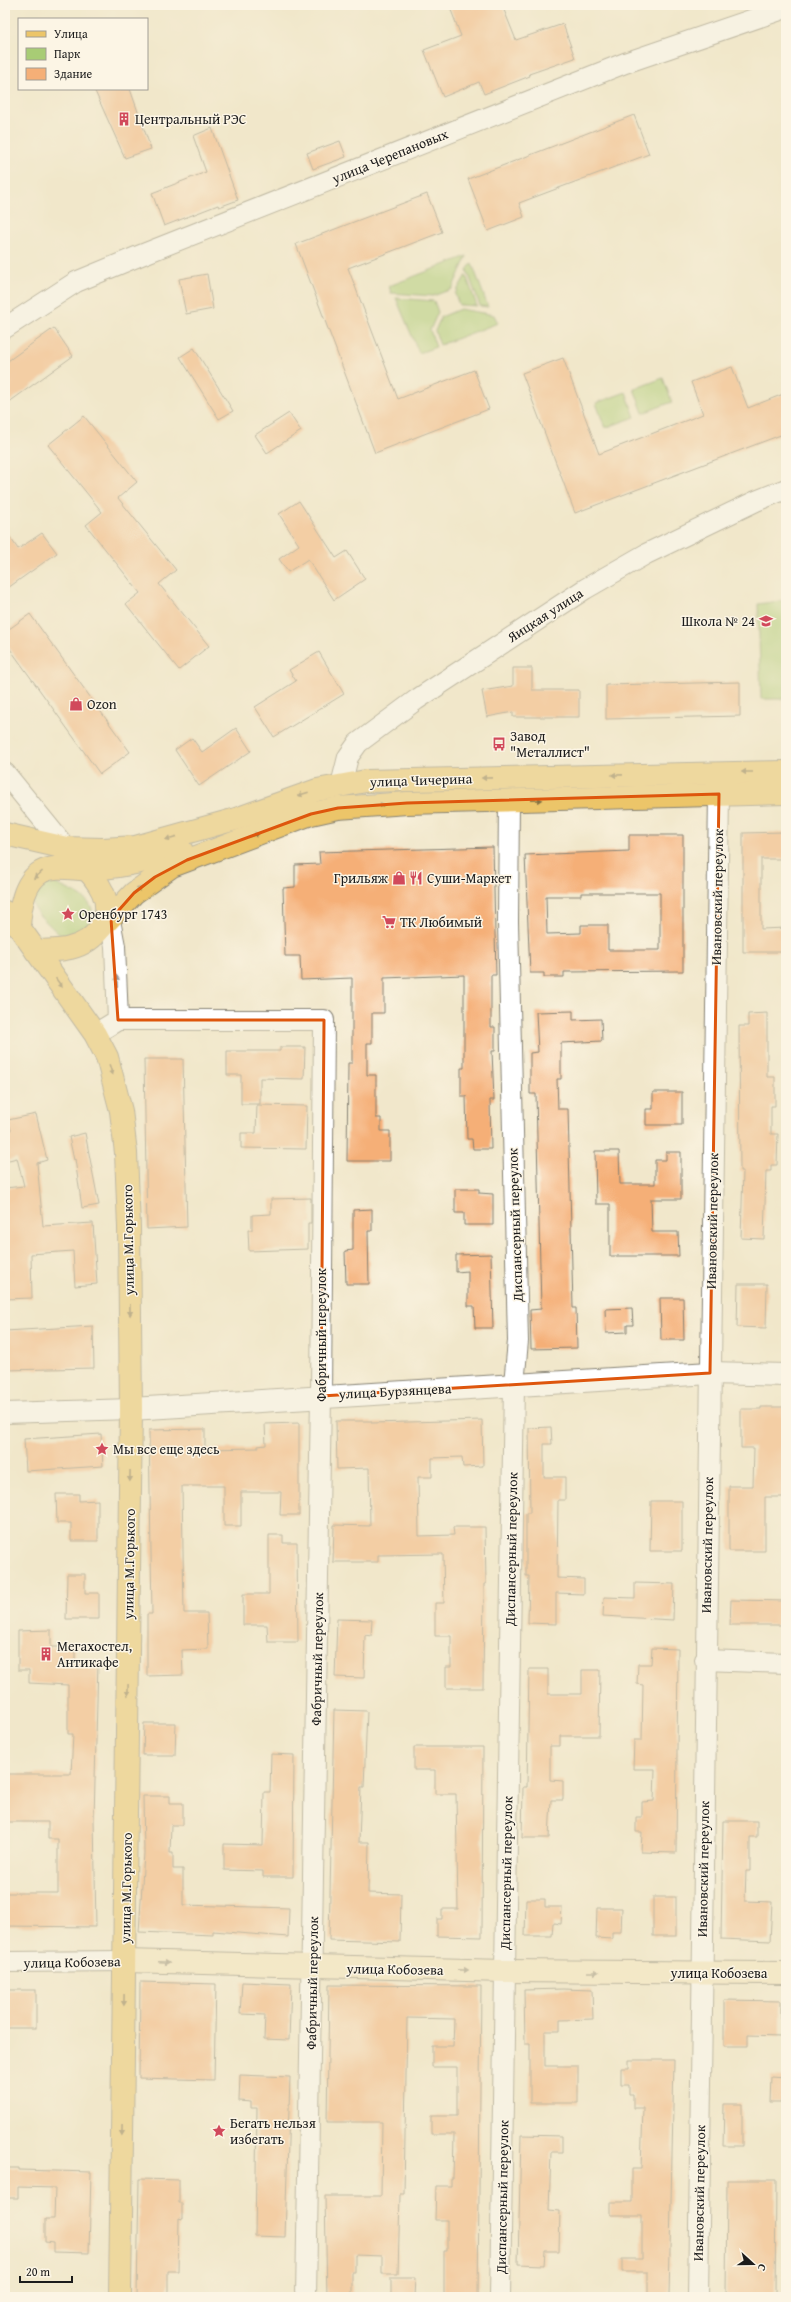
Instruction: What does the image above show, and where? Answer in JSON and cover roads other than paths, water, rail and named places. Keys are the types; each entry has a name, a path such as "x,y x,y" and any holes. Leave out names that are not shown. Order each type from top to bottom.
{"main road":[{"name":"улица Чичерина","path":"5,834 66,848 103,849 135,847 236,819 295,797 341,785 366,781 786,772"},
{"name":"улица Чичерина","path":"105,918 134,892 172,866 311,814 338,808 407,803 786,793"},
{"path":"66,848 86,874 104,892 105,918 91,939 69,949 36,951 12,920 30,883 39,873 48,868 86,874 183,850 209,837 236,819"},
{"name":"улица М.Горького","path":"36,951 95,1034 107,1057 115,1082 126,1152 129,1226 131,1409 120,2297"},
{"name":"улица Кобозева","path":"125,1961 505,1971 786,1973"}],"street":[{"name":"улица Черепановых","path":"5,328 76,282 141,255 624,63 786,8"},
{"name":"Яицкая улица","path":"341,785 348,757 358,743 416,700 585,589 646,554 756,501 786,489"},
{"path":"5,773 66,848"},
{"name":"Ивановский переулок","path":"698,2297 705,1660 719,794"},
{"name":"Диспансерный переулок","path":"500,2297 514,1384 518,1342 508,922 509,800"},
{"path":"95,1034 118,1020 115,946 105,918"},
{"name":"Фабричный переулок","path":"118,1020 324,1020 321,1396 306,2297"},
{"name":"улица Бурзянцева","path":"5,1413 131,1409 710,1373 786,1375"},
{"path":"705,1660 786,1663"},
{"name":"улица Кобозева","path":"5,1962 125,1961"}],"place":[{"name":"Центральный РЭС","path":"124,119"},
{"name":"Школа № 24","path":"766,621"},
{"name":"Ozon","path":"76,704"},
{"name":"Завод \"Металлист\"","path":"499,744"},
{"name":"Грильяж","path":"399,878"},
{"name":"Суши-Маркет","path":"416,878"},
{"name":"Оренбург 1743","path":"68,914"},
{"name":"ТК Любимый","path":"389,922"},
{"name":"Мы все еще здесь","path":"102,1449"},
{"name":"Мегахостел, Антикафе","path":"46,1654"},
{"name":"Бегать нельзя избегать","path":"219,2131"}]}
